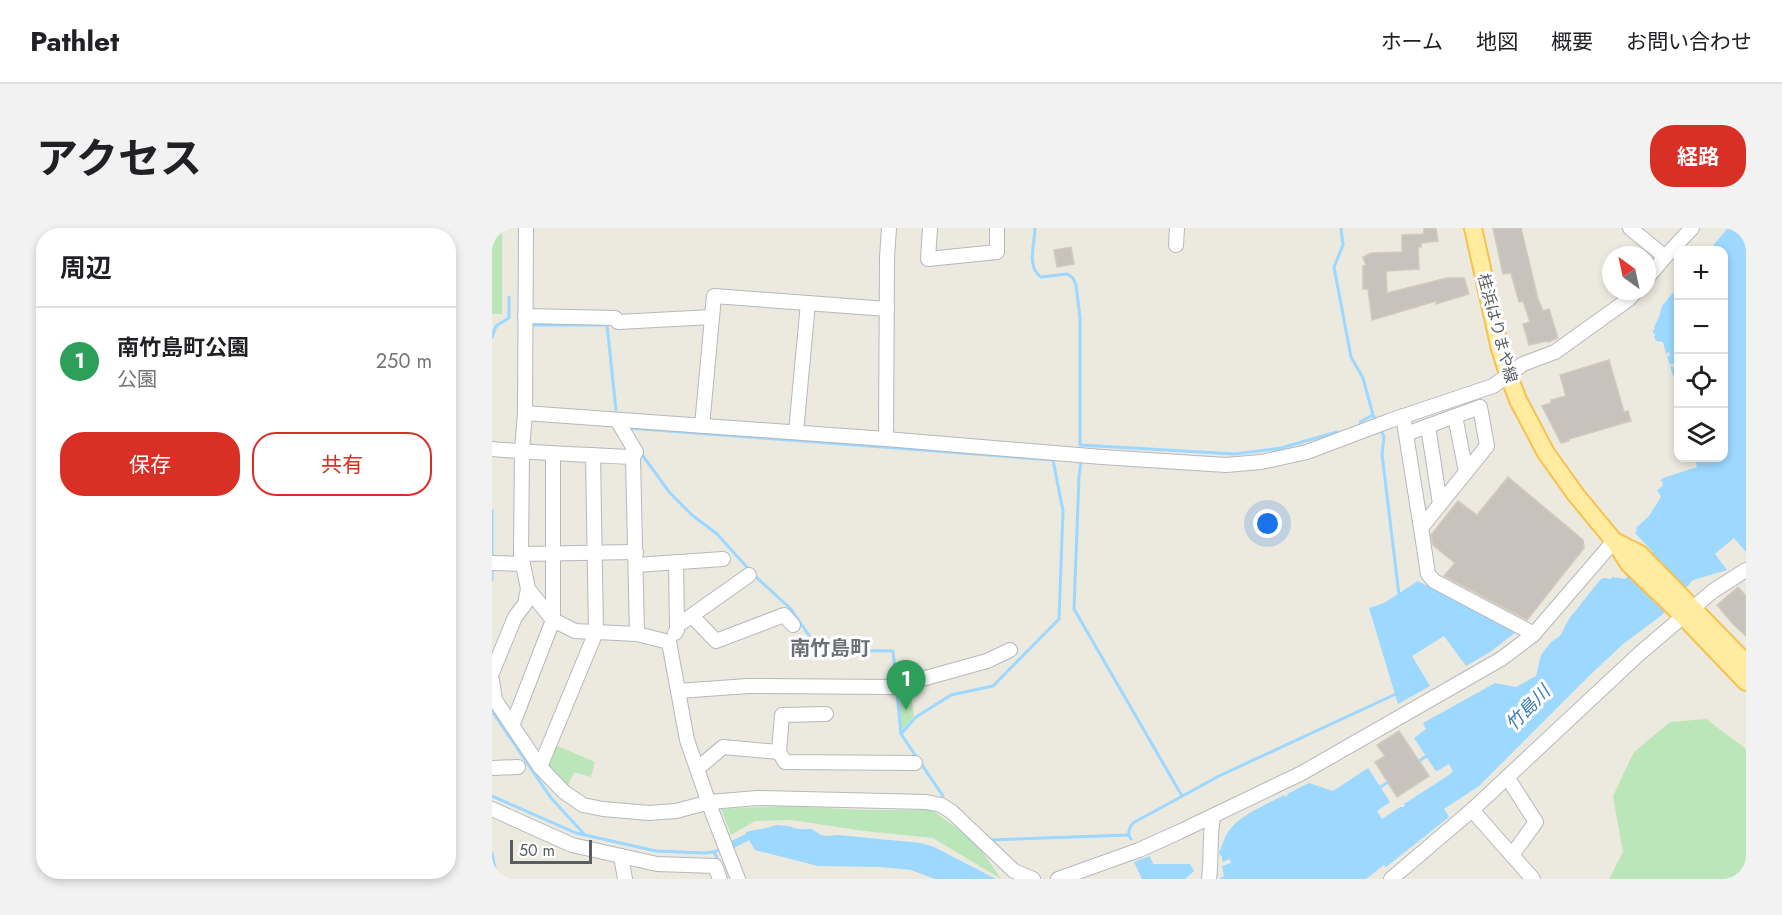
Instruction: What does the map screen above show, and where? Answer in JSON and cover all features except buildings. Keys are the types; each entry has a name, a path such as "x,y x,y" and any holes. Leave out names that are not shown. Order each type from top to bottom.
{"main road":[{"name":"桂浜はりまや線","path":"1473,228 1500,349 1508,374 1530,425 1551,462 1575,495 1614,541 1746,663"},
{"name":"桂浜はりまや線","path":"1684,608 1746,682"}],"street":[{"path":"492,673 515,617 525,604 528,589 522,559 526,228"},
{"path":"885,439 889,228"},
{"path":"930,228 928,259 997,252 997,228"},
{"path":"1176,245 1177,228"},
{"path":"1630,228 1665,257"},
{"path":"1656,268 1692,228"},
{"path":"702,426 714,296 886,309"},
{"path":"525,413 1226,465 1261,462 1307,452 1403,416 1493,386 1522,364 1555,352 1628,300"},
{"path":"796,432 808,303"},
{"path":"525,316 615,318 618,322 712,317"},
{"path":"1406,434 1480,407 1487,446 1421,528"},
{"path":"1403,416 1428,574 1434,581 1534,634"},
{"path":"1455,416 1466,472"},
{"path":"617,420 636,452 633,457 637,634"},
{"path":"1428,426 1440,504"},
{"path":"495,449 633,457"},
{"path":"512,726 553,620 553,454"},
{"path":"540,767 596,632 593,455"},
{"path":"1058,879 1139,850 1302,773 1501,659 1534,634 1614,541"},
{"path":"497,564 553,553 594,553 676,562 723,559"},
{"path":"676,562 677,630 669,642 687,740 738,879"},
{"path":"1391,879 1472,810 1631,661 1684,608 1746,570"},
{"path":"677,626 749,575"},
{"path":"528,589 553,620 575,631 637,634 669,642"},
{"path":"692,616 716,641 784,615 793,625"},
{"path":"678,691 747,686 893,687 987,661 1010,650"},
{"path":"492,680 494,700 540,767 564,792 583,805 649,813 711,807 757,798 926,802 941,805 952,812 1014,871 1033,879"},
{"path":"826,714 782,715 779,753 785,762 915,763"},
{"path":"698,768 723,747 779,753"},
{"path":"492,768 518,766"},
{"path":"1507,777 1536,822 1512,855"},
{"path":"492,809 572,845 657,864 715,866 720,879"},
{"path":"1472,810 1533,879"},
{"path":"1209,879 1213,817"},
{"path":"621,856 625,879"}],"green space":[{"path":"492,228 502,228 502,314 492,314"},
{"path":"910,689 914,716 902,731 897,692"},
{"path":"1706,719 1746,749 1746,879 1609,879 1623,852 1613,796 1634,752 1670,722"},
{"path":"555,745 595,762 591,777 574,772 567,788 546,767"},
{"path":"787,806 864,810 932,810 976,842 1001,879 933,838 792,820 755,821 731,835 721,809"}],"water":[{"name":"竹島川","path":"1728,228 1746,228 1746,552 1734,538 1715,554 1727,570 1693,580 1662,615 1623,644 1479,786 1444,809 1449,817 1386,867 1384,865 1366,879 1219,879 1224,876 1222,866 1231,863 1230,859 1222,862 1219,853 1233,826 1254,810 1284,795 1285,797 1309,783 1333,791 1368,768 1390,802 1377,811 1382,819 1449,775 1453,771 1449,764 1435,770 1414,738 1426,729 1423,723 1495,683 1516,687 1536,676 1541,655 1551,642 1560,636 1569,619 1600,580 1612,577 1625,579 1653,552 1635,533 1636,528 1649,516 1661,497 1657,490 1663,486 1660,481 1697,467 1695,462 1728,462 1728,246 1712,246"},
{"path":"1674,292 1674,367 1673,363 1670,365 1667,356 1670,356 1669,352 1666,354 1663,342 1656,341 1654,336 1656,334 1652,330 1655,330 1662,306"},
{"path":"1418,581 1516,632 1490,652 1466,666 1444,636 1412,656 1430,686 1398,704 1369,608 1384,603"},
{"path":"776,825 812,829 827,836 838,835 921,843 934,847 996,879 935,879 911,870 818,866 755,850 749,840 734,848 731,841 746,832"},
{"path":"1150,856 1153,864 1190,864 1194,871 1185,879 1142,879 1134,862"}],"waterway":[{"path":"1035,228 1032,254 1036,273 1041,277 1067,274 1073,278 1076,285 1080,318 1080,445 1235,454 1281,448 1337,432"},
{"path":"1341,228 1343,245 1334,267 1351,357 1363,378 1376,421"},
{"path":"492,337 496,326 509,318 509,297"},
{"path":"532,325 607,325 616,410"},
{"path":"1360,422 1373,415"},
{"path":"628,428 1053,460 1063,511 1059,619 993,686 951,695 916,717 901,734"},
{"path":"1381,430 1384,437 1382,454 1399,595"},
{"path":"640,452 670,493 692,515 717,534 755,576 791,609 819,650 893,651 896,680"},
{"path":"1081,462 1074,609 1182,796"},
{"path":"492,510 492,559"},
{"path":"492,566 492,580"},
{"path":"897,692 901,734 943,796"},
{"path":"1131,839 1129,831 1133,823 1219,776 1398,693"},
{"path":"492,711 551,798 584,834"},
{"path":"1416,763 1428,755"},
{"path":"1379,788 1391,780"},
{"path":"492,796 576,833 656,851 704,853 723,848"},
{"path":"989,840 1128,835"},
{"path":"714,852 720,864"},
{"path":"492,853 497,879"}],"place":[{"name":"南竹島町公園","path":"906,710"}],"district":[{"name":"南竹島町","path":"830,648"}]}
